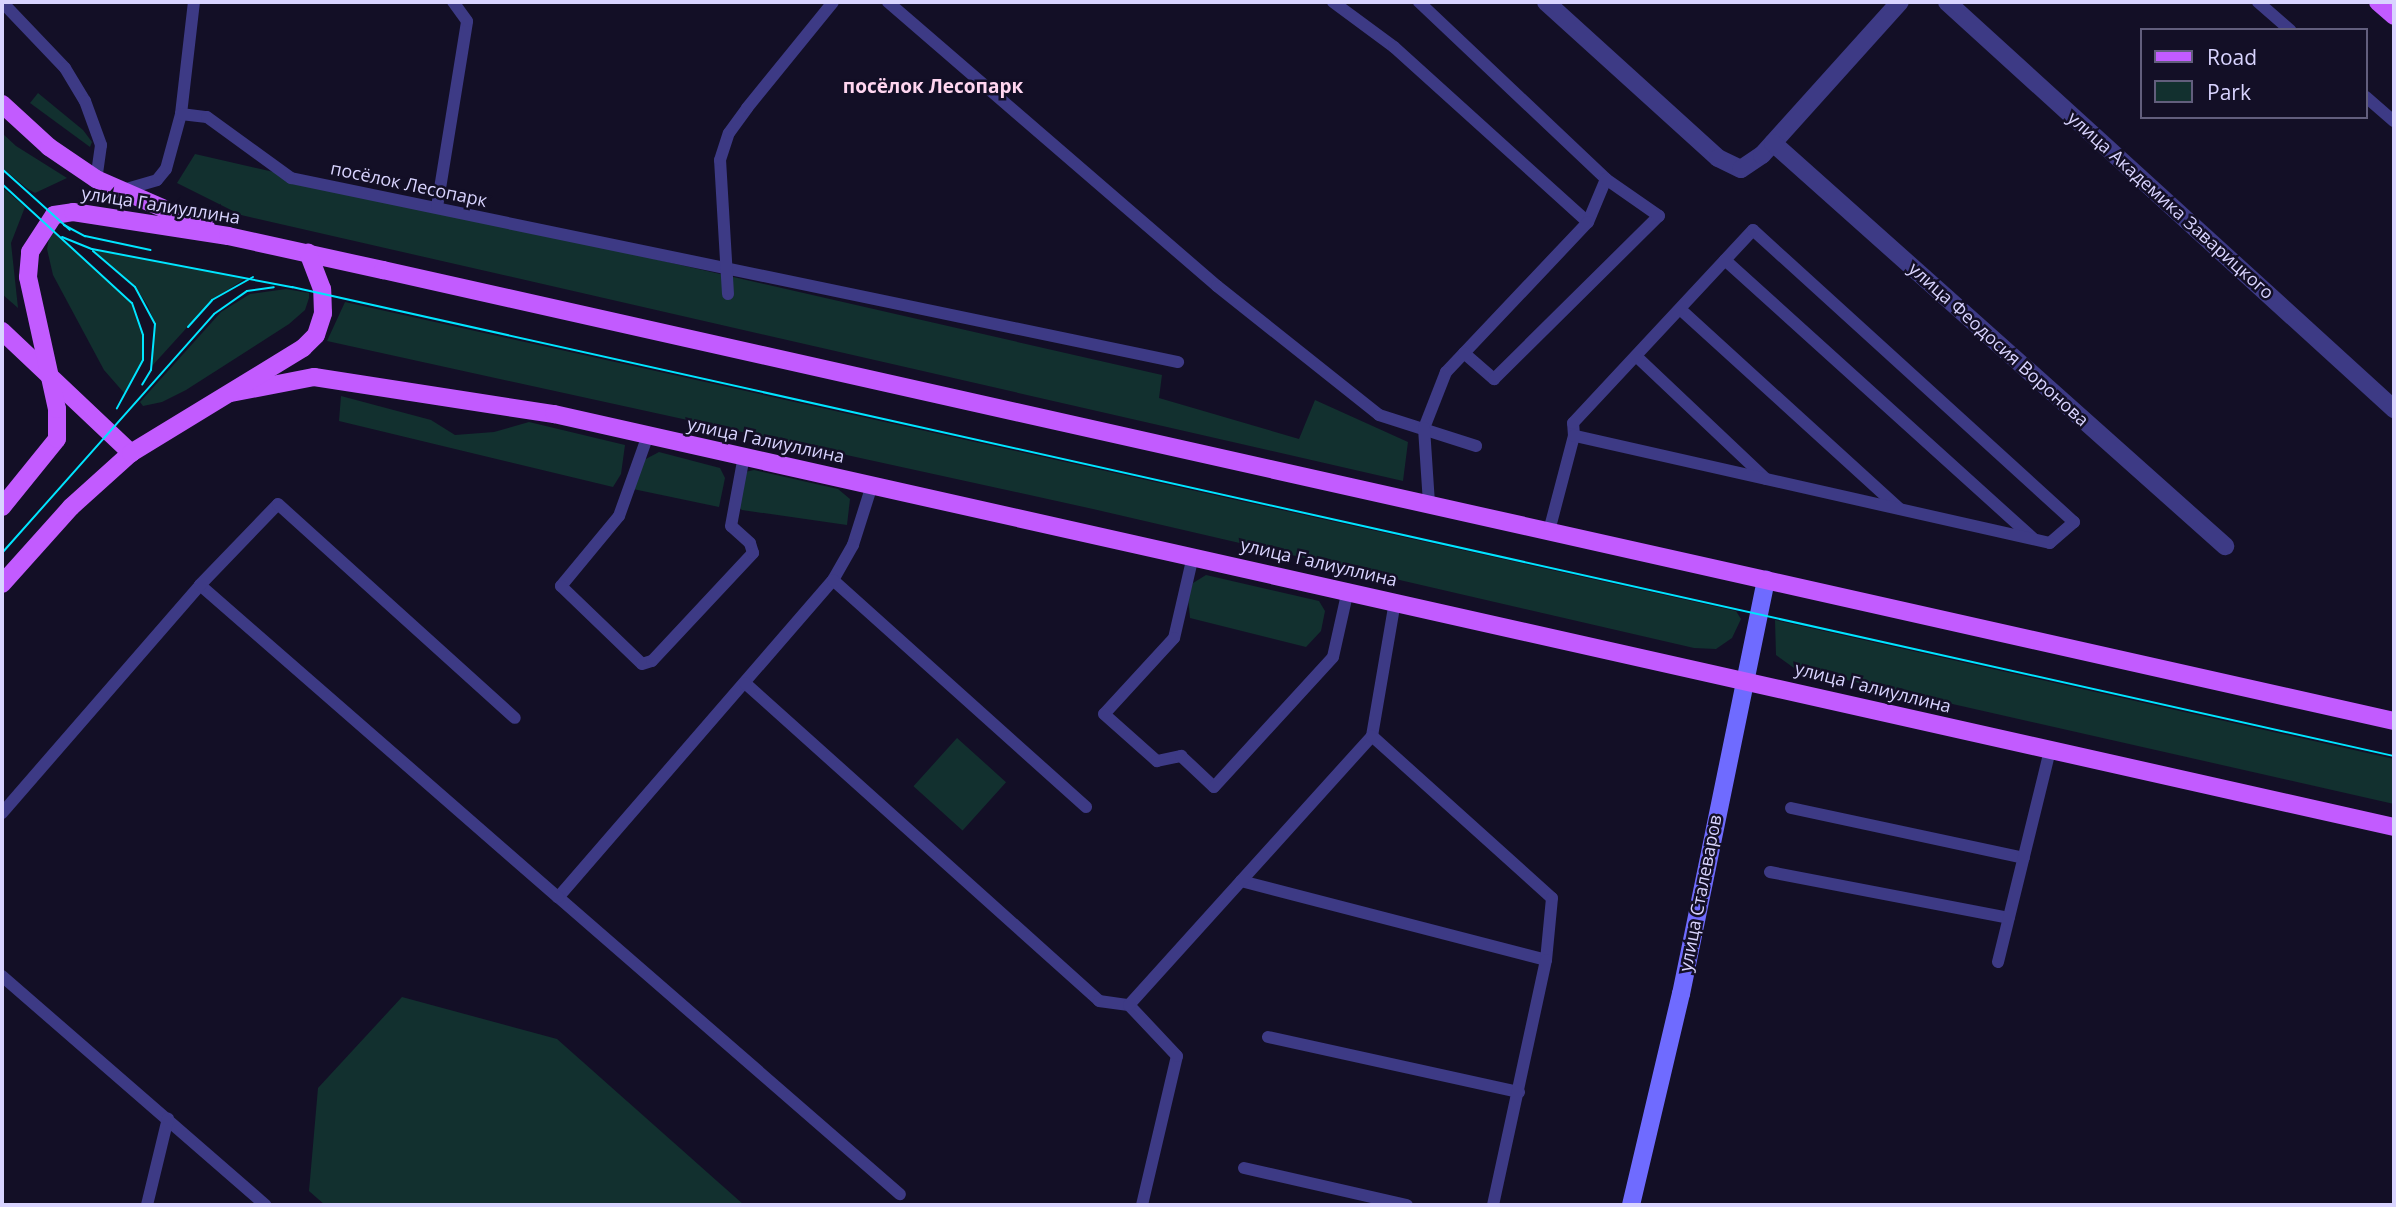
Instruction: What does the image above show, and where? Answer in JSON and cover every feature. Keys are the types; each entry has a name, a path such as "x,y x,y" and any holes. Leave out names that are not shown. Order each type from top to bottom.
{"main road":[{"path":"2378,2 2394,16"},
{"path":"2,104 49,147 96,179 228,236"},
{"name":"улица Галиуллина","path":"2,506 57,439 50,378 28,276 30,252 54,215 73,212 228,236 308,253 2394,721"},
{"name":"улица Галиуллина","path":"2,584 71,508 131,453 231,393 316,335 323,313 322,289 308,253"},
{"path":"2,331 131,453"},
{"name":"улица Галиуллина","path":"231,393 286,379 328,378 554,414 1743,678 2050,751 2394,827"},
{"name":"улица Сталеваров","path":"1631,1205 1681,994 1743,678 1766,580"}],"street":[{"path":"1546,2 1718,158 1741,169 1773,143 1900,2"},
{"name":"улица Академика Заварицкого","path":"1947,2 2394,409"},
{"name":"улица Феодосия Воронова","path":"1773,143 2225,546"}],"lane":[{"path":"2,2 65,68 85,101 101,145 96,179"},
{"path":"122,190 157,180 166,169 181,114 194,2"},
{"path":"437,207 467,21 453,2"},
{"path":"728,294 720,160 729,133 833,2"},
{"path":"887,2 1217,286 1379,415 1476,446"},
{"path":"1333,2 1394,47 1588,222"},
{"path":"1419,2 1606,179 1659,216 1494,379 1464,353"},
{"path":"2258,2 2288,28"},
{"path":"2368,99 2394,121"},
{"name":"посёлок Лесопарк","path":"181,114 207,117 226,127 266,163 291,178 1178,362"},
{"path":"1429,504 1424,428 1446,372 1588,222 1606,179"},
{"path":"1549,531 1574,436 1573,423 1754,229 2074,522 2050,543 1574,436"},
{"path":"1725,260 2034,538"},
{"path":"1680,309 1899,509"},
{"path":"1636,356 1766,479"},
{"path":"648,435 620,516 561,586 642,664 652,661 753,553 750,543 731,526 744,456"},
{"path":"558,897 833,580 853,545 872,485"},
{"path":"2,813 200,585 271,507 281,504 515,718"},
{"path":"1193,556 1174,638 1104,714 1157,761 1181,756 1214,787 1333,657 1348,590"},
{"path":"833,580 1086,807"},
{"path":"200,585 900,1194"},
{"path":"1129,1005 1372,736 1395,601"},
{"path":"745,683 1099,1001 1129,1005 1177,1056 1142,1205"},
{"path":"1372,736 1552,898 1546,960 1493,1205"},
{"path":"1998,962 2050,751"},
{"path":"1791,808 2024,858"},
{"path":"1770,872 2009,918"},
{"path":"1241,881 1546,960"},
{"path":"2,976 265,1205"},
{"path":"1268,1037 1519,1092"},
{"path":"146,1205 168,1118"},
{"path":"1244,1168 1407,1205"}],"green space":[{"path":"38,93 83,130 92,142 90,147 30,103"},
{"path":"2,133 16,146 67,178 35,193 28,189 2,168"},
{"path":"195,154 1162,375 1159,398 1299,439 1315,400 1408,442 1403,481 241,215 177,183"},
{"path":"2,187 25,207 11,243 18,308 2,294"},
{"path":"51,228 131,303 142,335 142,360 125,394 104,370 53,275 47,249"},
{"path":"93,250 246,278 212,300 152,366 155,324 148,306 135,286"},
{"path":"286,289 309,293 305,310 289,324 186,390 162,402 143,406 140,402 221,312 250,294"},
{"path":"345,302 1736,611 1741,619 1732,638 1716,649 1694,648 1093,509 327,341"},
{"path":"341,396 431,420 455,435 494,432 529,422 625,445 621,474 613,487 339,421"},
{"path":"659,452 720,468 725,478 719,507 633,489 642,461"},
{"path":"754,470 838,489 850,499 847,525 742,510 738,507 745,472"},
{"path":"1206,575 1319,601 1325,611 1321,631 1306,647 1190,618 1188,598 1193,583"},
{"path":"1775,620 2394,759 2394,804 1794,668 1776,655"},
{"path":"957,738 1006,782 963,830 914,786"},
{"path":"402,997 557,1039 744,1205 325,1205 309,1191 318,1088"}],"tram line":[{"path":"2,169 70,230"},
{"path":"2,184 132,303 143,335 143,360 117,408"},
{"path":"64,225 85,236 151,250"},
{"path":"62,237 92,249 292,287 2394,756"},
{"path":"93,251 135,287 155,324 151,370 142,385"},
{"path":"188,327 212,300 253,277"},
{"path":"2,553 214,314 247,291 274,287"}],"district":[{"name":"посёлок Лесопарк","path":"933,87"}]}
